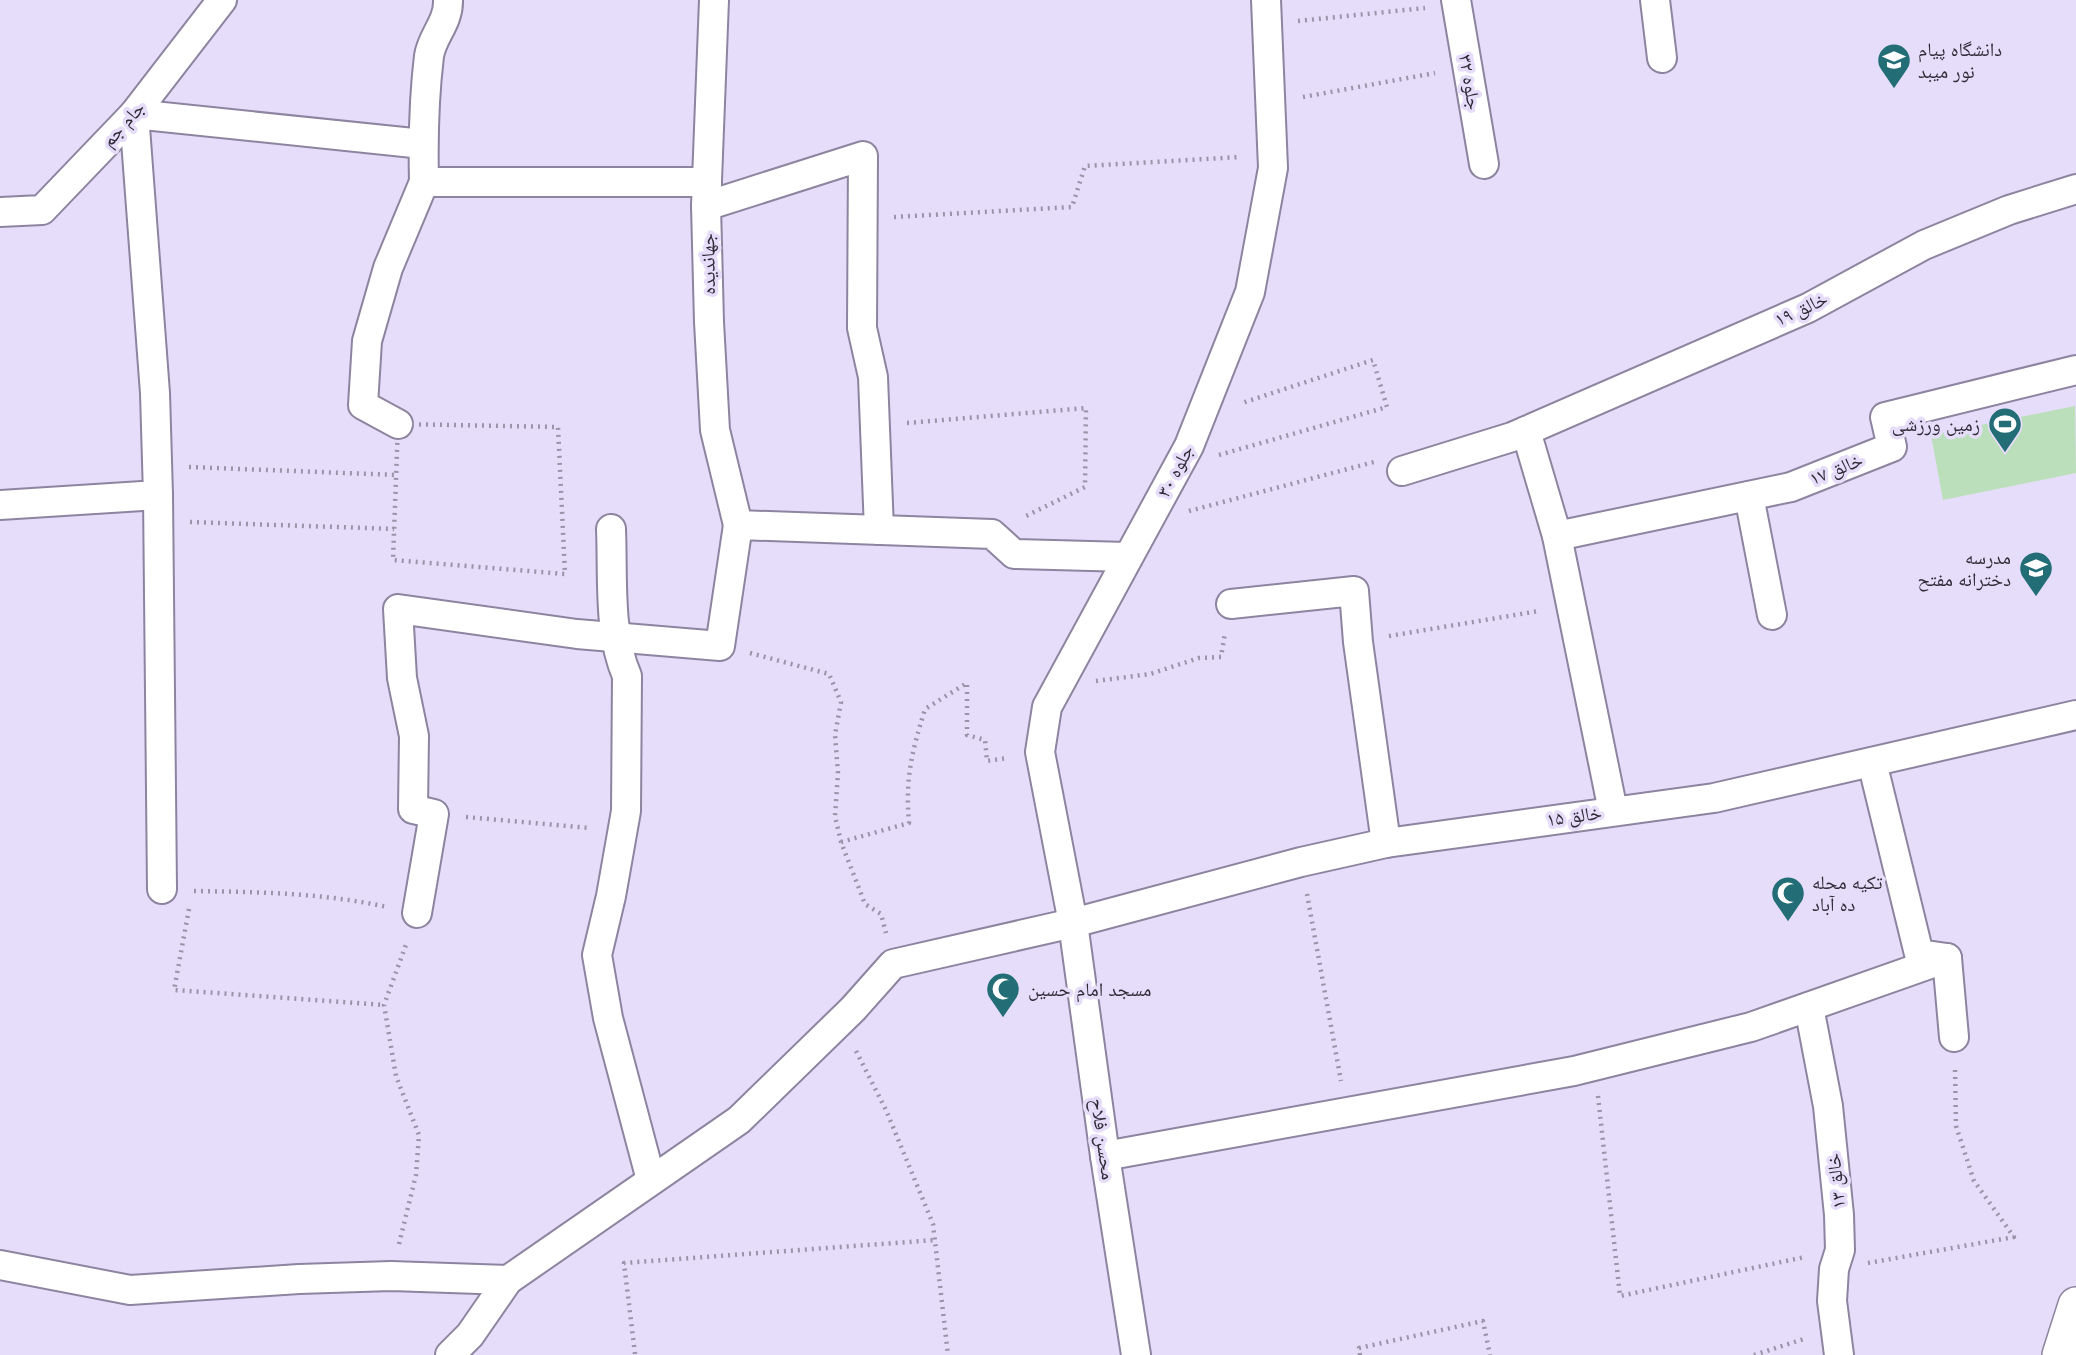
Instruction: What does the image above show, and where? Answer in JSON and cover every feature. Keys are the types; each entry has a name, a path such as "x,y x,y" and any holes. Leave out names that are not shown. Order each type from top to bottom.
{"street":[{"name":"جام جم","path":"0,212 42,210 134,114 222,0"},
{"path":"398,424 363,405 367,341 388,268 424,182 423,145 430,52 449,11 448,0"},
{"name":"جهاندیده","path":"714,0 707,194 709,321 715,430 738,525 720,646"},
{"path":"1656,0 1662,58"},
{"name":"جلوه ۳۲","path":"1457,2 1484,164"},
{"name":"جلوه ۳۰","path":"1073,923 1040,752 1046,707 1189,446 1250,292 1273,168 1266,12"},
{"path":"162,889 155,393 134,114 423,145"},
{"path":"424,182 707,194 863,156 862,328 873,377 879,530"},
{"name":"خالق ۱۹","path":"1402,471 1519,434 1808,308 1924,246 2009,210 2076,189"},
{"name":"خالق ۱۷","path":"1557,536 1791,487 1892,447 1885,417 2076,370"},
{"path":"1519,434 1557,536 1613,811"},
{"path":"1749,496 1772,615"},
{"path":"0,505 158,508"},
{"path":"738,525 992,534 1014,554 1128,557"},
{"path":"611,528 615,638 627,677 626,811 597,955 608,1018 652,1180"},
{"path":"1231,604 1354,591 1358,642 1386,844"},
{"path":"417,913 434,814 413,809 414,736 402,678 398,609 577,634 720,646"},
{"name":"خالق ۱۵","path":"893,964 1073,923 1301,862 1386,844 1714,798 2076,715"},
{"path":"1872,762 1919,954 1947,958"},
{"name":"محسن فلاح","path":"1073,923 1136,1355"},
{"path":"1105,1156 1595,1066 1751,1027 1947,958"},
{"path":"1947,958 1954,1037"},
{"path":"450,1355 470,1335 508,1280 739,1119 840,1021 893,964"},
{"name":"خالق ۱۳","path":"1808,1007 1828,1106 1839,1215 1832,1301 1837,1342"},
{"path":"0,1265 130,1290 391,1276 508,1280"},
{"path":"2060,1355 2076,1305"}],"path":[{"path":"1266,12 1457,2"},
{"path":"1270,103 1467,67"},
{"path":"862,219 1072,207 1085,166 1272,155"},
{"path":"1178,467 1387,407 1373,360 1201,417"},
{"path":"875,425 1086,408 1085,487 992,534"},
{"path":"398,424 558,426 565,574 393,561 397,475 398,424"},
{"path":"1147,522 1392,457 1402,471"},
{"path":"156,465 397,475"},
{"path":"158,508 395,529"},
{"path":"1060,682 1109,680 1150,674 1199,658 1221,657 1231,604"},
{"path":"1358,642 1571,605"},
{"path":"720,646 829,674 841,702 835,735 838,773 835,816 841,842 864,904 881,914 893,964"},
{"path":"841,842 909,822 907,794 911,754 925,709 967,683 967,735 985,740 987,761 1040,752"},
{"path":"434,814 623,831"},
{"path":"1301,862 1347,1113"},
{"path":"162,889 272,892 351,899 417,913 384,1006 396,1076 419,1135 416,1175 391,1276"},
{"path":"192,891 174,990 384,1006"},
{"path":"840,1021 886,1110 933,1224 948,1355"},
{"path":"1595,1066 1619,1296 1837,1260 2014,1237 1974,1181 1956,1126 1954,1037"},
{"path":"633,1355 624,1263 935,1240"},
{"path":"1360,1355 1359,1349 1483,1321 1490,1355"},
{"path":"1755,1355 1837,1342"}],"green space":[{"name":"زمین ورزشی","path":"2075,406 2076,473 1943,500 1931,435"}],"place":[{"name":"دانشگاه پیام نور میبد","path":"1894,90"},
{"name":"زمین ورزشی","path":"2005,454"},
{"name":"مدرسه دخترانه مفتح","path":"2036,598"},
{"name":"تکیه محله ده آباد","path":"1788,923"},
{"name":"مسجد امام حسین","path":"1003,1019"}]}
